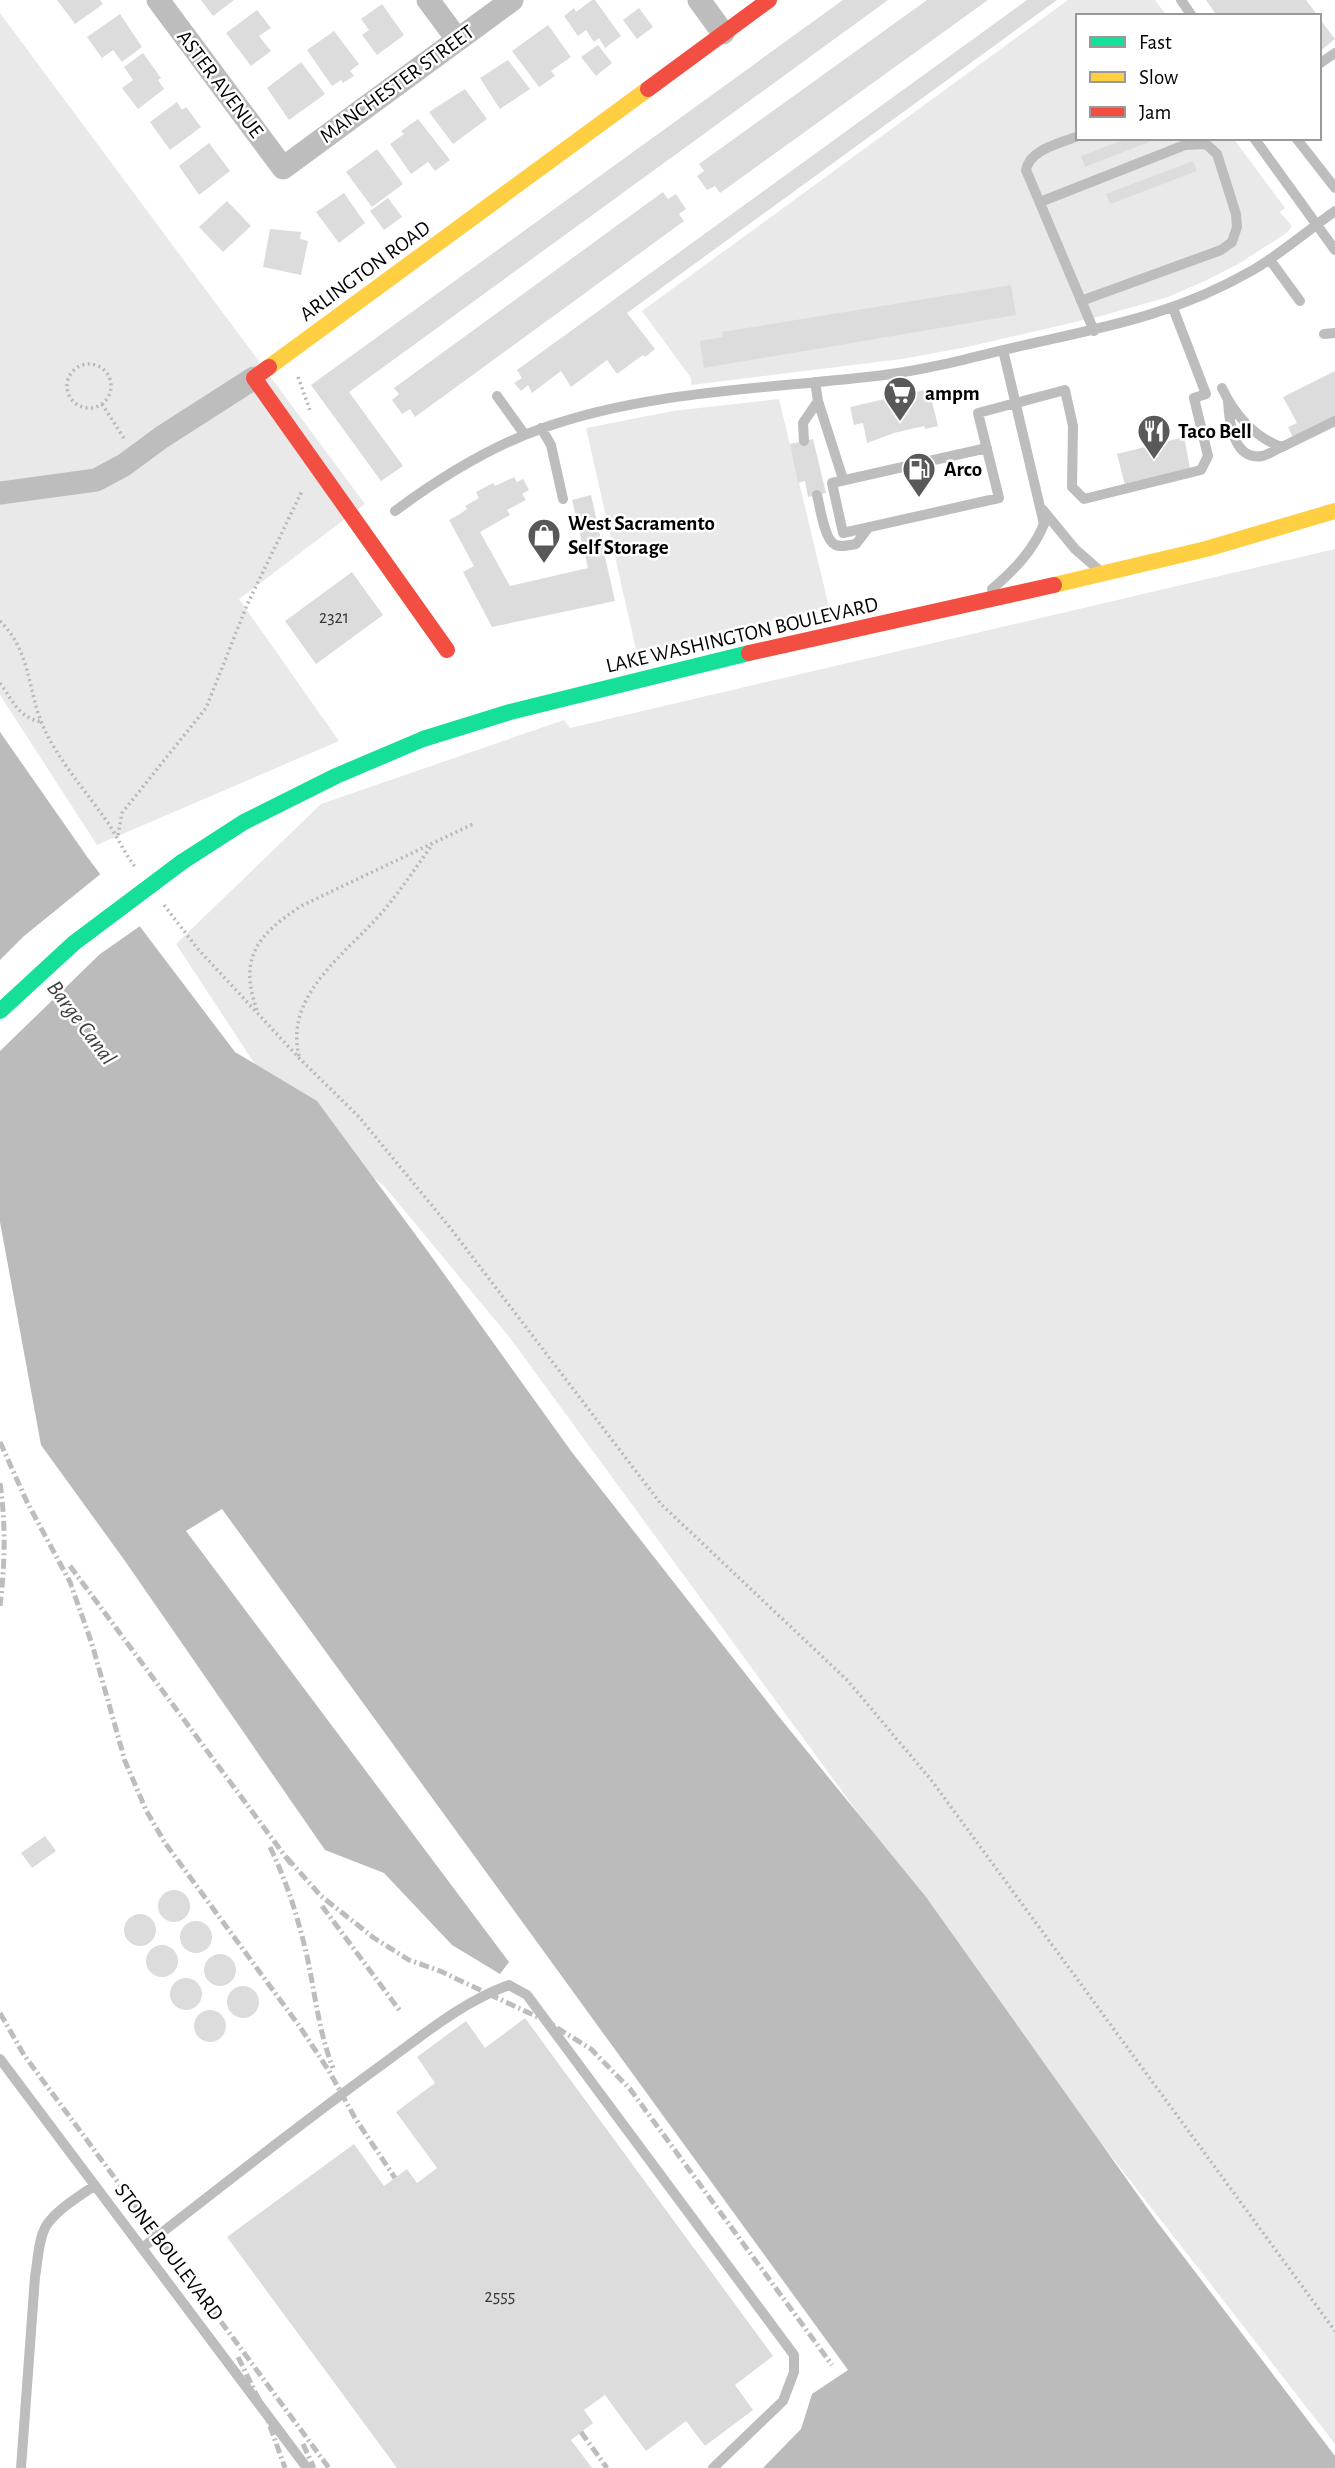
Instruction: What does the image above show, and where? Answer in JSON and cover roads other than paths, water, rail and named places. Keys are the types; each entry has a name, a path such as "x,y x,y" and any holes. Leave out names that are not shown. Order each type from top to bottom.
{"main road":[{"name":"ARLINGTON ROAD","path":"254,378 769,0"},
{"path":"254,378 447,650"},
{"name":"LAKE WASHINGTON BOULEVARD","path":"0,1012 74,943 182,862 244,822 336,775 423,739 510,712 605,688 1206,549 1335,512"}],"street":[{"name":"ASTER AVENUE","path":"158,0 283,168"},
{"path":"428,0 457,38"},
{"name":"MANCHESTER STREET","path":"283,168 512,0"},
{"path":"699,0 723,33"},
{"path":"0,493 96,480 254,378"}],"lane":[{"path":"1076,137 1036,153 1028,161 1026,170 1094,331"},
{"path":"1255,140 1335,250"},
{"path":"1298,140 1335,188"},
{"path":"1040,202 1185,145 1206,144 1217,154 1236,214 1237,227 1232,242 1221,250 1081,301"},
{"path":"395,511 461,466 525,435 541,428 628,405 937,367 1094,331 1173,308 1231,282 1270,260 1335,211"},
{"path":"1270,260 1300,301"},
{"path":"987,448 832,483 843,533 999,498 987,448 978,413 1065,390 1073,426 1072,487 1084,499 1201,470 1208,456 1194,398 1206,394 1173,308"},
{"path":"977,603 1026,556 1037,541 1044,524 1003,350"},
{"path":"815,382 818,401 843,479"},
{"path":"1222,388 1242,420 1269,443 1282,447"},
{"path":"497,396 525,435"},
{"path":"804,441 803,424 818,401"},
{"path":"1228,401 1230,425 1241,449 1249,454 1262,456 1335,422"},
{"path":"541,428 551,445 563,499"},
{"path":"817,495 826,532 835,545 841,547 856,544 869,527"},
{"path":"1042,510 1089,563 1104,573"},
{"path":"142,2248 418,2039 488,1993 509,1985 527,1995 794,2355 794,2372 783,2401 713,2468"},
{"name":"STONE BOULEVARD","path":"0,2059 307,2468"},
{"path":"21,2468 34,2290 40,2247 46,2226 63,2209 95,2185"}],"water":[{"name":"Barge Canal","path":"0,732 88,858 235,1052 317,1101 571,1451 780,1718 926,1897 1155,2219 1335,2456 1335,2468 763,2468 801,2429 812,2394 848,2370 222,1509 186,1531 509,1962 500,1974 452,1945 384,1873 325,1850 125,1561 41,1445 0,1222"}],"railway":[{"path":"0,1442 27,1502 70,1582 92,1644 125,1761 146,1810 165,1843 300,2027 395,2178"},
{"path":"0,1483 4,1544 0,1606"},
{"path":"70,1566 291,1864"},
{"path":"270,1847 300,1928 321,2027 333,2068"},
{"path":"287,1858 321,1896 374,1938 409,1960 440,1971 546,2021 591,2049 630,2089 832,2365"},
{"path":"322,1906 400,2011"},
{"path":"0,2013 24,2055 329,2468"},
{"path":"238,2357 265,2412 285,2468"},
{"path":"581,2432 607,2468"},
{"path":"303,2444 314,2468"}],"place":[{"name":"ampm","path":"900,423"},
{"name":"Taco Bell","path":"1154,461"},
{"name":"Arco","path":"919,499"},
{"name":"West Sacramento Self Storage","path":"544,565"}]}
